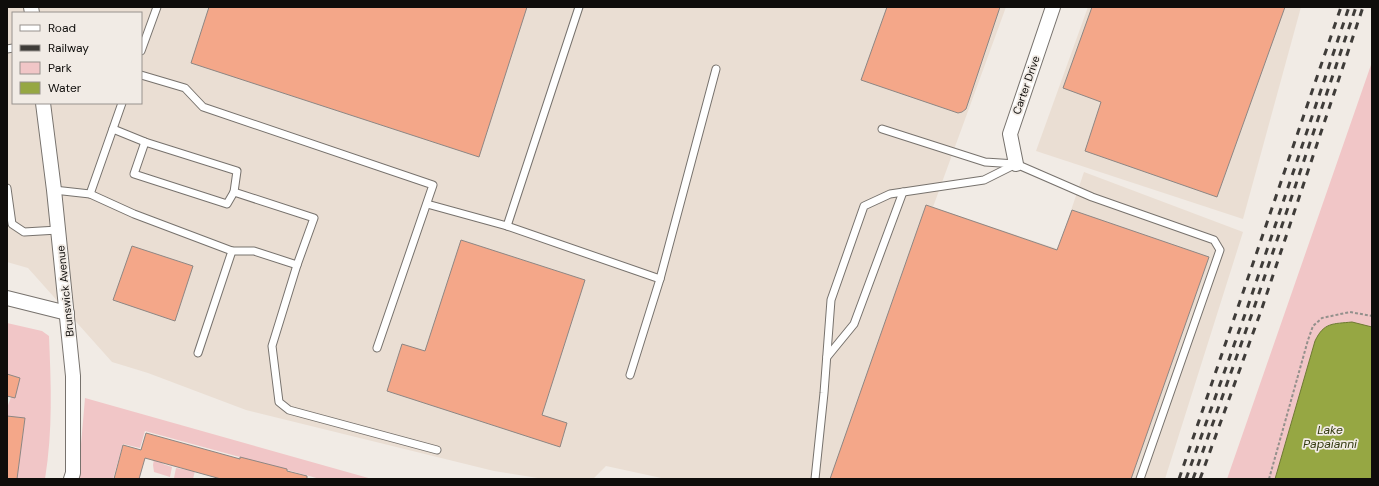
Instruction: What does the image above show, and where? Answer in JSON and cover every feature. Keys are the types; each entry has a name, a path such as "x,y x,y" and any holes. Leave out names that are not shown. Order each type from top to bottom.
{"street":[{"name":"Carter Drive","path":"1016,164 1010,134 1053,7"},
{"name":"Brunswick Avenue","path":"43,104 74,376 73,472 71,479"},
{"path":"7,298 67,313"}],"lane":[{"path":"142,48 157,7"},
{"path":"507,226 579,7"},
{"path":"630,375 660,279 716,69"},
{"path":"142,75 185,88 203,107 433,185 377,348"},
{"path":"90,194 122,104"},
{"path":"113,129 145,142 237,171 234,192 227,204 134,174 145,142"},
{"path":"882,129 985,162 1016,164 1092,198 1214,240 1220,250 1140,479"},
{"path":"814,479 827,357 831,300 864,206 890,194 984,180 1016,164"},
{"path":"7,188 12,224 24,232 58,230"},
{"path":"54,190 90,194 134,214 232,251 254,251 296,265"},
{"path":"234,192 314,218 296,265 272,346 279,402 289,410 437,450"},
{"path":"827,357 854,324 903,192"},
{"path":"427,204 507,226 660,279"},
{"path":"198,353 232,251"}],"path":[{"path":"1269,479 1313,326 1322,318 1350,312 1372,316"}],"shaded area":[{"path":"7,7 1006,7 933,207 1058,249 1084,172 1243,232 1165,479 666,479 606,466 593,479 544,479 494,471 246,410 148,373 112,362 28,268 7,262"},
{"path":"1088,7 1301,7 1243,219 1036,151"}],"green space":[{"path":"1372,62 1372,327 1339,323 1332,324 1320,333 1315,341 1275,479 1227,479"},
{"path":"7,323 42,331 49,336 51,389 50,425 48,461 45,479 17,479 25,419 7,416 7,408 11,397 15,398 20,378 7,374"},
{"path":"85,398 372,479 320,479 145,431 140,448 123,444 113,479 78,479"},
{"path":"154,459 172,467 170,477 154,472"},
{"path":"176,468 195,471 193,479 174,478"}],"water":[{"name":"Lake Papaianni","path":"1352,322 1372,327 1372,479 1275,479 1315,341 1318,335 1326,327 1334,324"}],"building":[{"path":"209,7 527,7 479,157 191,63"},
{"path":"887,7 1000,7 966,109 962,112 958,113 861,80"},
{"path":"1092,7 1285,7 1217,197 1085,151 1101,102 1063,88"},
{"path":"926,205 1057,250 1072,210 1209,257 1131,479 830,479"},
{"path":"461,240 585,280 542,415 567,423 560,447 387,391 402,344 425,351"},
{"path":"132,246 193,266 175,321 113,300"},
{"path":"7,374 20,378 15,398 7,396"},
{"path":"7,416 25,418 17,479 7,479"},
{"path":"146,433 240,459 240,457 287,469 287,471 307,476 307,479 221,479 145,458 139,479 114,479 123,445 141,450"}],"railway":[{"path":"1179,479 1341,7"},
{"path":"1186,479 1248,306 1349,7"},
{"path":"1193,479 1254,308 1356,7"},
{"path":"1200,479 1261,311 1363,7"}]}
